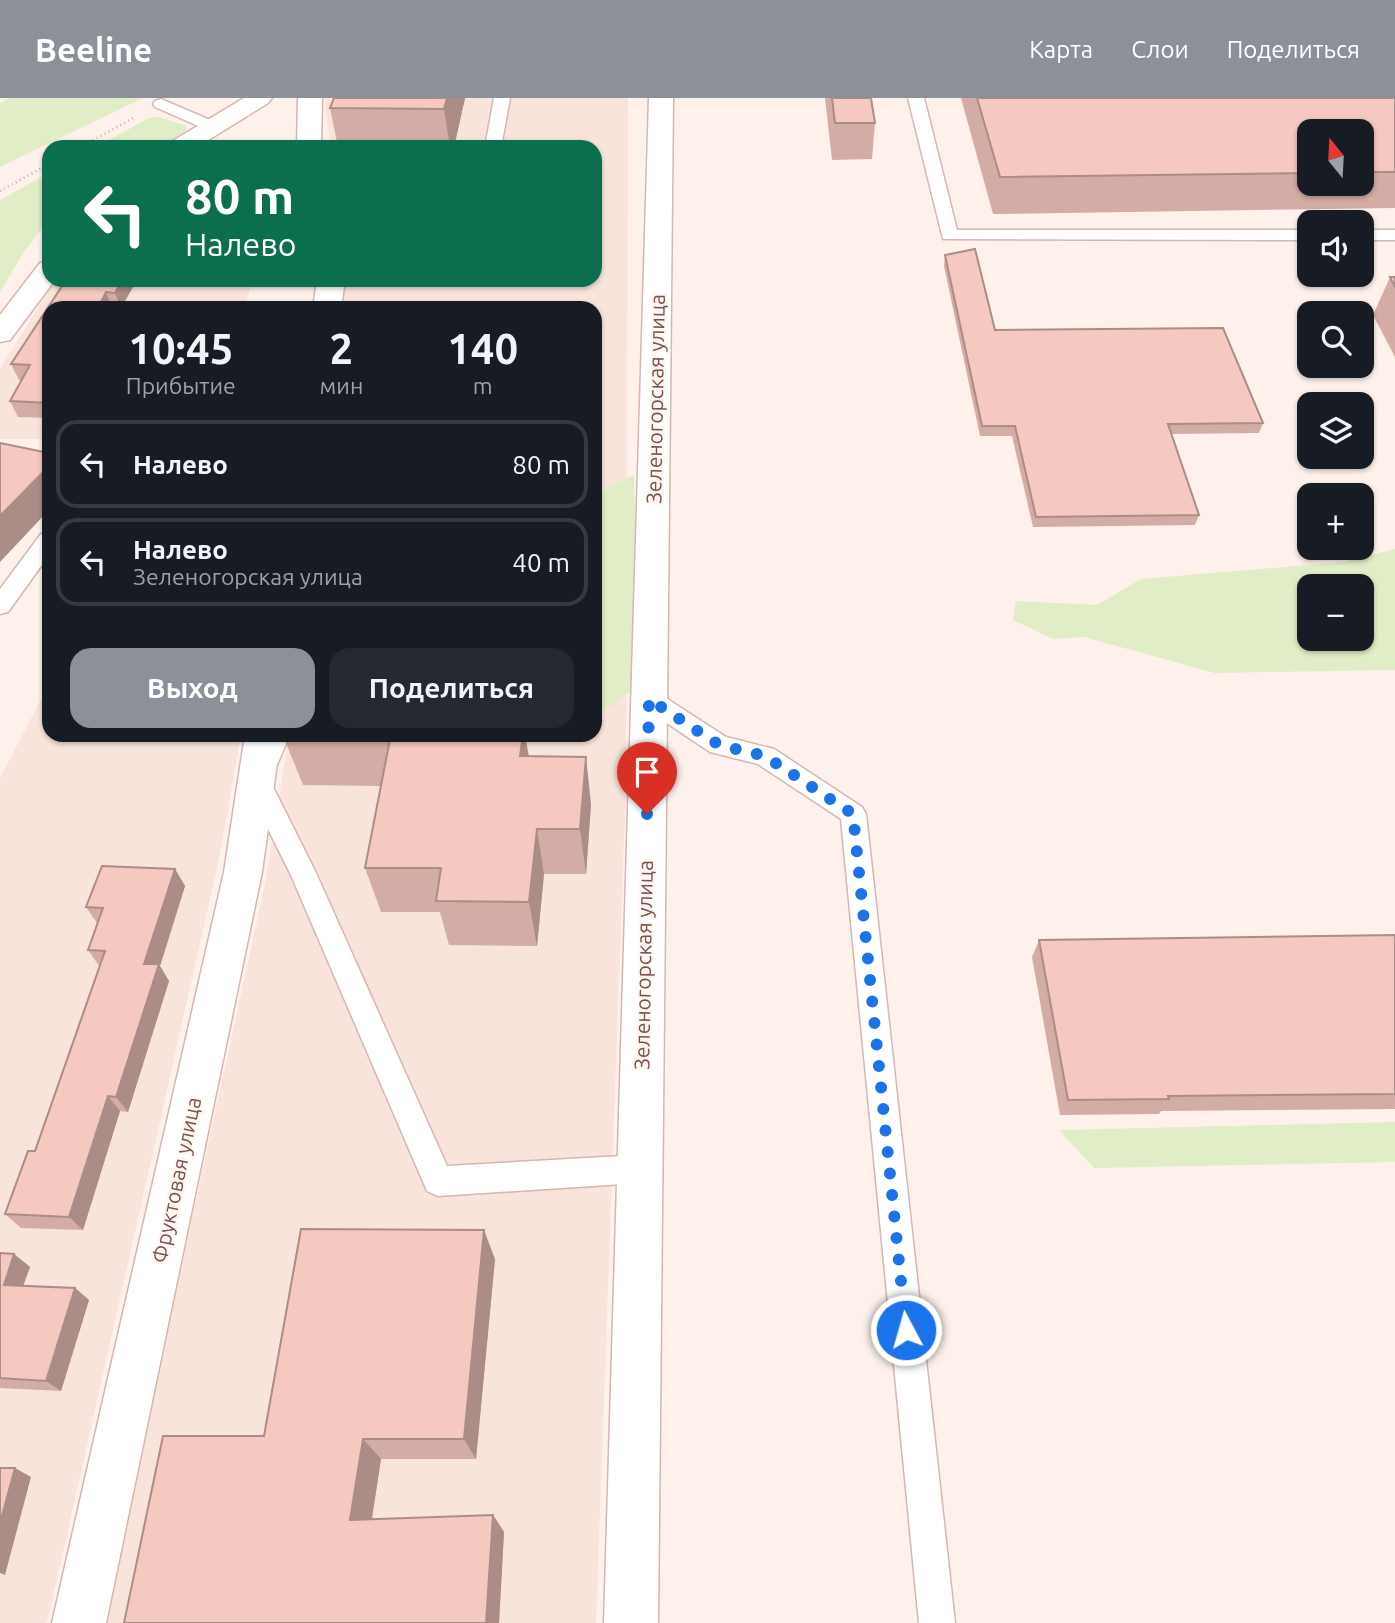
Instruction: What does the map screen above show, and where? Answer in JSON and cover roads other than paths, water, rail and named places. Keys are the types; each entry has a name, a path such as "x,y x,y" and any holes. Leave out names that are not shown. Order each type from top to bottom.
{"street":[{"path":"190,140 260,98"},
{"path":"309,140 310,98"},
{"name":"Зеленогорская улица","path":"631,1623 661,98"},
{"path":"0,334 42,278"},
{"name":"Фруктовая улица","path":"79,1623 243,872 263,742"}],"lane":[{"path":"493,140 502,98"},
{"path":"916,98 949,235 1297,235"},
{"path":"161,104 211,126"},
{"path":"1374,235 1395,235"},
{"path":"0,606 42,549"},
{"path":"649,699 719,745 765,756 853,814 937,1623"},
{"path":"275,742 257,781 303,873 438,1181 639,1169"}]}
